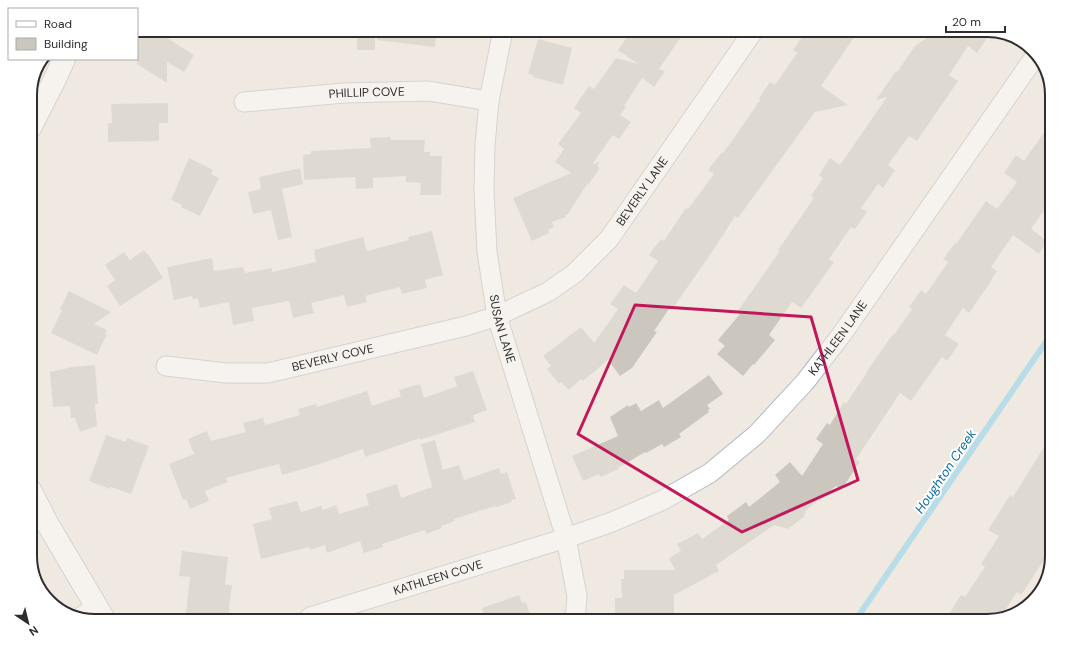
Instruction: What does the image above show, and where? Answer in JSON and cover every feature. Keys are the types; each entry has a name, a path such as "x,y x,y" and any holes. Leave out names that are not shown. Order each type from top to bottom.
{"street":[{"name":"SUSAN LANE","path":"502,37 488,101 485,145 484,198 487,252 497,316 566,538 577,596 576,614"},
{"name":"BEVERLY LANE","path":"497,316 548,292 575,273 609,239 749,37"},
{"path":"37,114 64,60"},
{"name":"KATHLEEN LANE","path":"566,538 612,522 663,500 710,473 757,434 805,382 842,334 1033,60"},
{"name":"PHILLIP COVE","path":"244,102 344,93 428,91 488,101"},
{"name":"BEVERLY COVE","path":"166,366 226,373 268,373 466,326 497,316"},
{"path":"37,503 93,614"},
{"name":"KATHLEEN COVE","path":"320,614 566,538"}],"highlighted area":[{"path":"635,305 811,317 858,480 742,532 578,434"}],"building":[{"path":"140,37 166,37 194,55 184,72 167,62 167,83 137,64 138,40"},
{"path":"357,37 375,37 375,50 357,50"},
{"path":"377,37 436,37 435,47 377,40"},
{"path":"627,37 681,37 659,69 665,71 654,87 642,78 624,106 626,107 620,115 631,122 619,139 613,135 593,163 594,164 600,161 597,166 600,168 588,185 587,184 566,217 552,222 554,227 548,230 549,233 532,241 513,198 571,173 555,162 564,149 558,144 581,113 574,108 589,86 594,89 616,58 638,64 618,50"},
{"path":"802,37 854,37 821,86 848,105 815,112 738,218 735,216 673,308 671,306 654,331 657,332 632,368 620,376 608,360 583,381 581,379 569,390 561,382 559,384 547,369 551,366 543,356 581,327 594,343 618,309 610,304 624,285 636,293 658,261 649,255 661,239 664,241 686,208 688,209 714,174 708,170 734,138 760,100 759,99 770,82 775,85 797,53 793,50"},
{"path":"928,37 988,37 977,53 968,46 949,75 958,81 917,141 909,136 888,165 895,170 883,188 878,184 861,208 867,212 855,229 851,227 829,259 834,262 801,308 792,302 769,335 775,340 743,376 717,354 725,346 718,340 740,314 737,312 780,251 778,250 814,198 811,196 823,178 819,175 830,158 840,165 887,97 876,100 915,46"},
{"path":"538,39 572,48 563,85 533,77 534,75 528,74"},
{"path":"168,103 168,123 159,123 159,141 108,142 108,123 112,123 111,104"},
{"path":"1045,131 1045,209 1031,229 1045,240 1045,244 1039,254 1013,235 991,267 997,271 992,280 969,313 963,308 945,335 959,344 947,361 942,357 911,401 900,393 856,459 860,462 841,490 836,486 805,511 805,516 788,529 774,525 716,565 719,571 674,595 674,614 615,614 615,598 622,598 621,579 624,579 624,570 675,570 669,558 681,551 677,544 698,533 702,539 729,520 727,516 746,502 749,507 780,482 775,475 790,462 802,476 823,444 816,439 827,423 830,425 844,402 846,404 867,371 912,309 909,307 921,290 926,294 948,262 943,259 955,243 956,244 986,201 997,209 1017,182 1004,173 1016,155 1024,161"},
{"path":"391,137 391,140 425,140 424,152 430,152 430,156 442,156 441,195 420,195 421,183 406,182 406,176 373,178 373,188 356,189 355,177 304,180 303,155 311,154 311,151 371,148 370,138"},
{"path":"189,158 213,170 211,174 219,178 200,216 181,207 182,205 171,200"},
{"path":"300,168 303,184 282,189 292,237 278,240 271,210 253,214 248,192 261,189 259,177"},
{"path":"432,231 443,275 425,280 427,288 402,294 400,287 365,296 367,302 347,307 344,295 311,303 314,313 293,318 289,301 252,308 254,321 233,325 229,302 200,308 198,298 193,299 192,296 174,300 167,267 212,258 214,271 243,267 245,273 272,268 272,272 316,262 314,250 363,237 367,251 409,240 408,237"},
{"path":"144,250 163,278 120,306 107,286 115,280 105,265 124,252 130,260"},
{"path":"69,291 111,312 94,324 107,330 105,334 107,334 97,355 51,333"},
{"path":"95,365 98,404 95,404 97,426 80,432 75,418 71,418 70,406 53,407 50,372 72,367"},
{"path":"473,371 487,410 473,415 475,422 420,440 420,438 365,457 363,449 282,475 279,464 226,478 228,482 205,491 209,501 190,509 186,499 183,500 169,464 194,454 188,439 207,431 211,441 246,432 243,423 263,418 265,425 300,415 298,409 316,404 317,407 367,391 372,406 401,396 399,390 420,384 424,398 457,386 454,377"},
{"path":"709,375 723,394 707,405 710,409 708,410 709,412 679,434 681,437 664,447 662,444 646,453 645,452 618,468 619,469 600,477 599,474 583,481 572,456 618,436 610,417 628,405 629,407 636,403 641,411 659,400 663,408"},
{"path":"106,435 126,442 127,438 149,446 131,494 111,487 110,489 89,481"},
{"path":"435,440 443,470 459,465 464,480 499,468 501,474 507,472 516,499 511,500 512,502 454,519 455,521 441,526 442,528 426,534 425,530 382,544 383,547 364,553 360,541 327,553 325,545 310,550 309,547 261,559 253,524 272,519 269,508 297,501 301,512 321,506 323,510 336,505 339,514 369,505 366,494 397,484 401,498 432,487 421,444"},
{"path":"1045,445 1045,559 1021,595 1017,592 1004,611 995,614 949,614 961,595 965,597 985,567 981,564 999,536 988,530 1010,495 1013,497"},
{"path":"182,551 228,557 225,585 232,585 230,614 186,614 190,577 179,576"},
{"path":"519,595 522,603 526,602 530,614 484,614 482,608"}],"waterway":[{"name":"Houghton Creek","path":"860,614 1045,343"}]}
